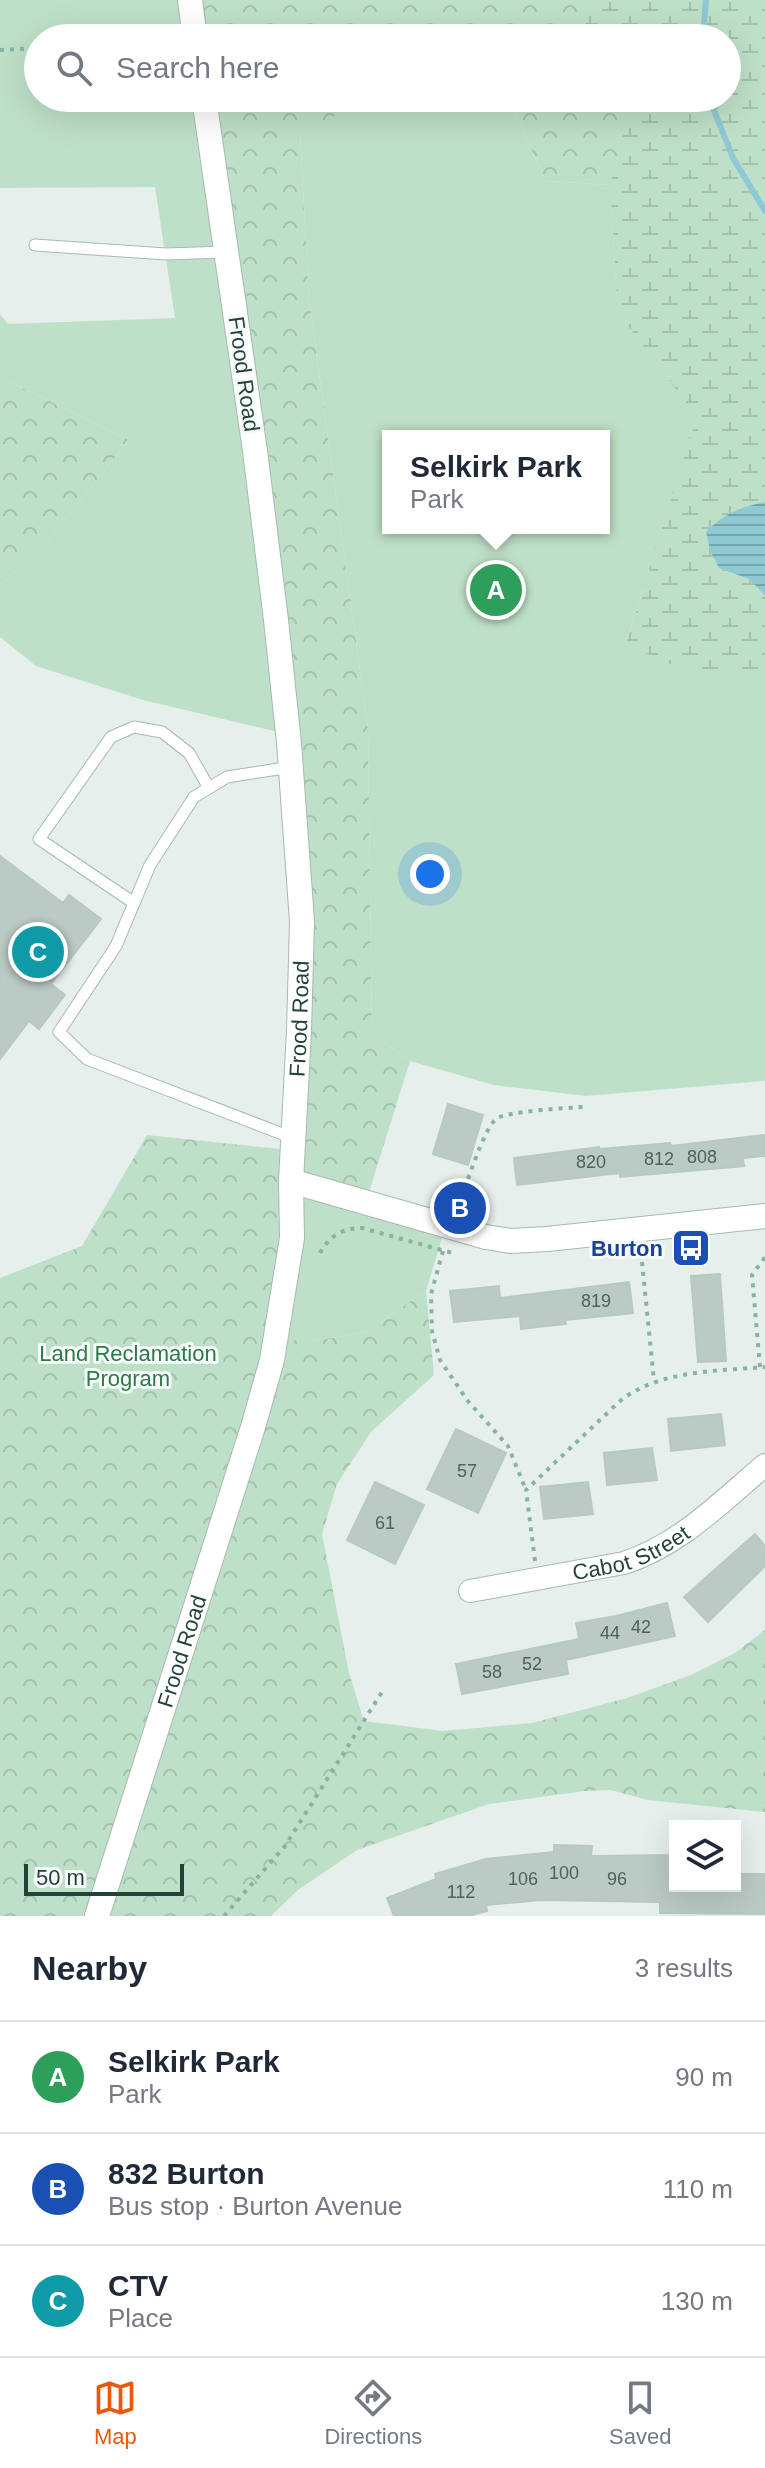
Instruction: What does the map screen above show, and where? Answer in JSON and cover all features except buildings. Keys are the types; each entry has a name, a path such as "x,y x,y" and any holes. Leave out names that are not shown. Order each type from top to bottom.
{"street":[{"path":"190,0 193,24"},
{"name":"Frood Road","path":"97,1916 159,1729 272,1360 292,1238 291,1181 302,921 291,767 255,451 206,112"},
{"path":"291,1181 447,1239 486,1237 523,1240 765,1216"},
{"name":"Cabot Street","path":"470,1591 624,1563 647,1556 684,1533 765,1465"}],"lane":[{"path":"35,245 166,254 226,252"},
{"path":"134,903 39,839 111,737 134,727 162,732 189,753 209,788"},
{"path":"291,767 227,777 194,797 150,865 116,946 59,1032 87,1059 293,1138"}],"path":[{"path":"0,50 24,49"},
{"path":"537,1579 526,1490 508,1446 467,1400 440,1360 432,1331 431,1294 447,1239 485,1136 496,1119 584,1107"},
{"path":"640,1250 654,1381"},
{"path":"526,1490 634,1390 654,1381 762,1367 752,1275 765,1257"},
{"path":"224,1916 285,1846 382,1692"}],"green space":[{"path":"0,0 188,0 192,24 24,24 24,112 205,112 287,734 143,700 36,666 0,637 0,585 42,548 129,440 0,377 0,314 8,324 175,318 155,187 0,188"},
{"path":"188,0 765,0 765,671 685,671 626,644 696,416 618,313 610,185 545,181 515,112 741,112 741,24 192,24"},
{"path":"578,0 765,0 765,502 751,505 719,568 749,579 765,595 765,671 685,671 626,644 697,416 618,313 610,185 624,132 617,112 741,112 741,24 586,24"},
{"name":"Land Reclamation Program","path":"205,112 344,112 300,131 309,300 368,729 372,1034 410,1061 365,1205 289,1182 263,1342 326,1339 366,1332 426,1291 434,1375 371,1432 337,1484 322,1534 349,1673 364,1721 443,1731 532,1723 627,1698 691,1675 735,1653 765,1630 765,1812 648,1800 610,1790 489,1804 357,1850 298,1890 271,1916 0,1916 0,1278 82,1246 147,1135 290,1150 300,920"},
{"path":"343,112 515,112 545,181 610,185 618,313 697,416 626,643 685,671 765,671 765,1081 586,1096 494,1085 410,1061 372,1034 368,729 309,300 300,130"},
{"path":"0,377 129,440 42,548 0,585"},
{"path":"289,1182 445,1228 426,1291 366,1332 326,1339 263,1343"}],"water":[{"path":"765,502 765,595 749,579 719,568 706,532 733,512"}],"waterway":[{"path":"704,24 706,0"},
{"path":"715,112 733,158 765,211"}],"place":[{"name":"Selkirk Park","path":"496,590"},
{"name":"CTV","path":"38,952"},
{"name":"832 Burton","path":"460,1208"},
{"name":"Burton","path":"691,1248"}]}
